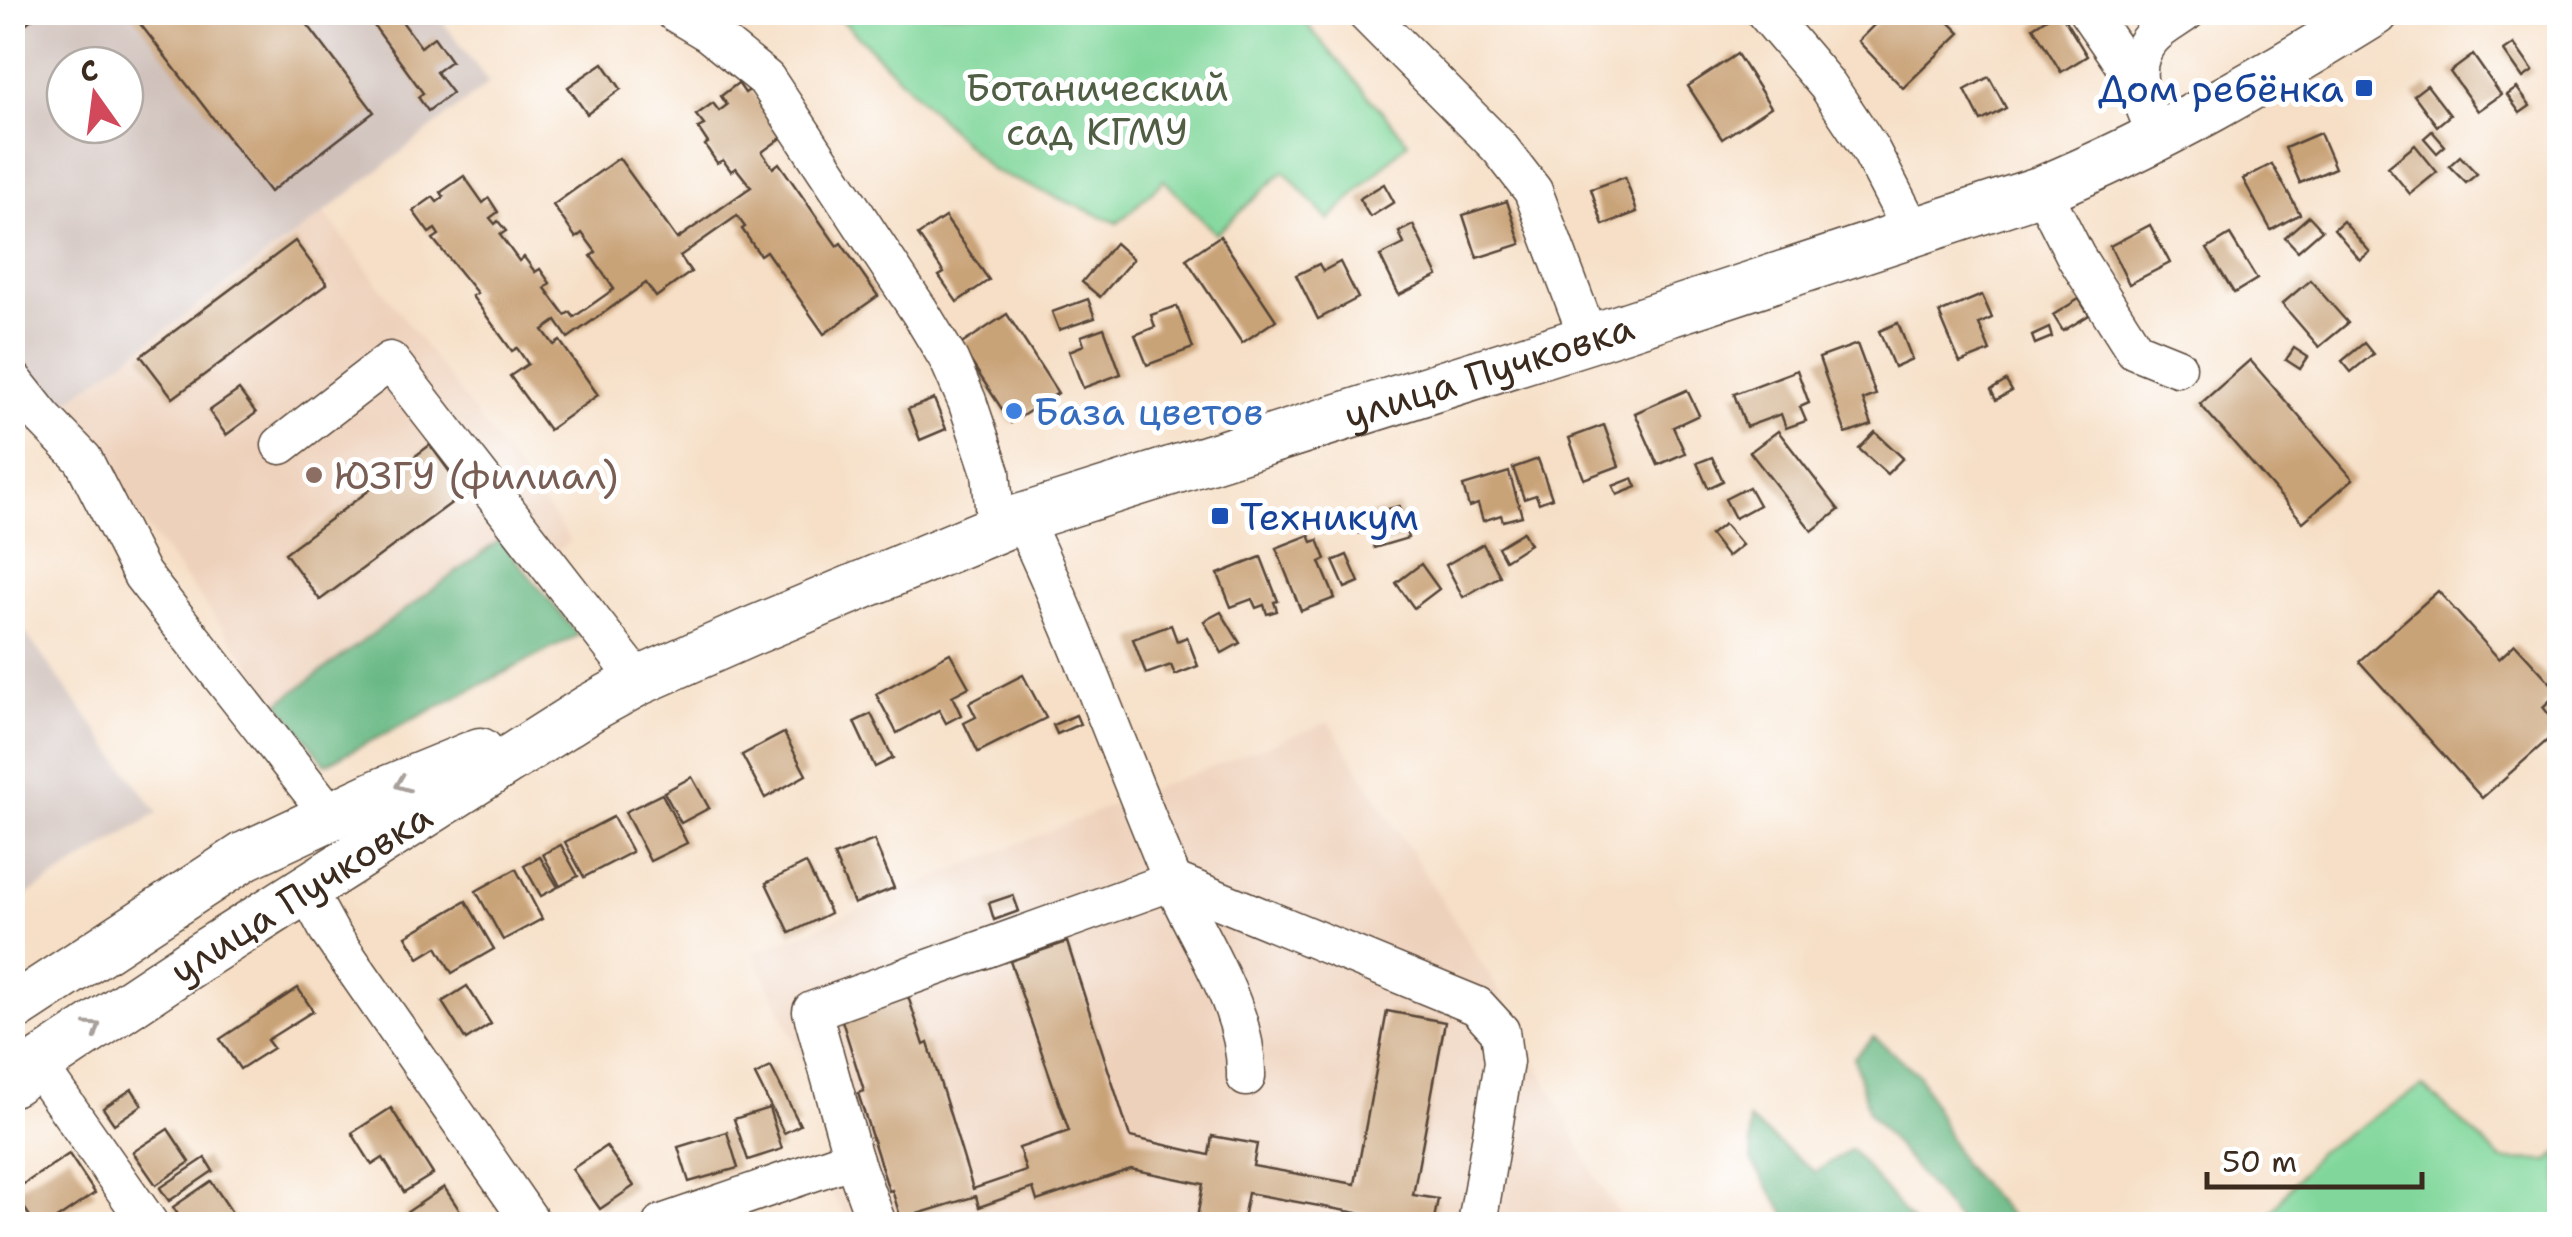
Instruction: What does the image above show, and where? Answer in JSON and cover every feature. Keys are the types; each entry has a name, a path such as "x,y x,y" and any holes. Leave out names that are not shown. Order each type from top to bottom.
{"main road":[{"name":"улица Пучковка","path":"25,1074 320,880 590,708 639,681 1009,523 1589,340 2042,190 2158,136 2375,12"},
{"name":"улица Пучковка","path":"12,1009 245,856 590,708"}],"street":[{"path":"674,12 709,33 766,80 949,360 1009,523 1056,590 1173,882 1238,1018 1247,1055 1246,1077"},
{"path":"1365,12 1499,147 1533,192 1589,340"},
{"path":"1765,12 1828,86 1860,133 1914,234"},
{"path":"2088,12 2139,86"},
{"path":"2158,136 2140,100 2137,70 2150,38 2186,12"},
{"path":"2042,190 2076,257 2135,350 2177,367"},
{"path":"282,445 390,361 639,681"},
{"path":"12,380 83,459 142,576 318,822 320,880 330,933 532,1224"},
{"path":"876,1224 853,1158 812,1011 1173,882 1477,1006 1489,1018 1500,1031 1504,1062 1477,1224"},
{"path":"25,1074 149,1224"},
{"path":"662,1224 853,1158"}],"shaded area":[{"path":"13,13 436,13 489,83 310,224 57,409 13,351"},
{"name":"ЮЗГУ (филиал)","path":"324,212 571,541 300,730 57,409"},
{"path":"12,615 158,813 13,904 12,904"},
{"path":"1329,722 1498,989 1598,1182 1626,1224 849,1224 827,1184 830,1119 754,953 1139,794"}],"green space":[{"name":"Ботанический сад КГМУ","path":"838,13 1297,13 1408,142 1329,220 1284,171 1216,234 1164,180 1118,223 991,170"},
{"path":"500,540 578,635 326,764 279,703"},
{"path":"1874,1037 1919,1075 1962,1164 2018,1224 1961,1224 1869,1113 1854,1057"},
{"path":"2423,1086 2502,1160 2549,1161 2559,1153 2559,1224 2262,1224 2317,1153"},
{"path":"1749,1120 1815,1172 1851,1149 1913,1224 1792,1224 1752,1162"}],"building":[{"path":"12,12 41,12 12,34"},
{"path":"131,12 298,12 374,112 270,192"},
{"path":"364,12 395,12 421,47 434,37 451,61 436,72 452,93 428,111 418,97 423,93"},
{"path":"1887,12 1939,12 1960,33 1903,88 1858,41"},
{"path":"2060,12 2087,56 2061,72 2033,27"},
{"path":"2514,44 2533,71 2523,78 2504,51"},
{"path":"1737,54 1771,107 1722,139 1688,86"},
{"path":"2473,55 2501,95 2478,111 2450,72"},
{"path":"603,63 621,89 587,114 568,87"},
{"path":"1989,77 2006,108 1981,121 1965,90"},
{"path":"738,83 745,93 751,89 784,136 762,152 773,168 779,163 837,246 841,243 878,296 824,334 766,251 760,255 737,216 680,256 691,272 656,297 646,283 568,338 556,321 543,330 554,345 560,341 598,395 549,430 510,376 528,364 517,348 512,351 472,296 477,293 433,239 439,235 435,229 429,233 413,211 433,197 437,202 444,197 441,192 464,176 483,203 489,198 498,212 490,218 506,231 500,235 519,261 524,257 535,272 540,269 550,283 545,288 565,315 570,312 574,317 614,289 591,256 596,252 582,233 576,238 553,205 619,158 677,239 751,187 736,168 731,171 723,160 717,163 705,145 708,143 698,128 704,125 696,115 713,103 719,111 727,105 721,96"},
{"path":"2427,85 2450,115 2437,126 2414,95"},
{"path":"2517,88 2530,106 2520,113 2507,95"},
{"path":"2432,131 2445,146 2437,153 2424,138"},
{"path":"2320,133 2335,168 2300,183 2285,148"},
{"path":"2415,145 2437,172 2410,194 2388,167"},
{"path":"2460,156 2477,174 2466,183 2449,166"},
{"path":"2272,164 2300,214 2271,230 2243,179"},
{"path":"1625,177 1637,212 1603,225 1591,189"},
{"path":"1384,184 1394,202 1370,217 1359,199"},
{"path":"1507,201 1521,244 1477,258 1463,215"},
{"path":"2309,216 2322,230 2298,251 2285,237"},
{"path":"945,217 989,280 957,302 939,276 944,273 918,235"},
{"path":"2343,221 2370,252 2360,260 2334,229"},
{"path":"1413,225 1438,276 1399,295 1380,256 1404,244 1399,232"},
{"path":"2150,225 2170,263 2129,284 2110,246"},
{"path":"2230,235 2257,279 2234,293 2207,249"},
{"path":"1220,236 1276,320 1242,343 1186,259"},
{"path":"295,241 327,284 173,398 141,356"},
{"path":"1115,243 1133,259 1100,297 1082,282"},
{"path":"1340,262 1358,298 1318,319 1296,275 1319,264 1323,271"},
{"path":"2310,280 2348,323 2319,347 2282,304"},
{"path":"1982,295 1992,318 1979,324 1990,351 1960,363 1939,313"},
{"path":"1088,299 1095,318 1059,330 1052,312"},
{"path":"2079,299 2089,315 2063,331 2053,315"},
{"path":"1177,306 1193,348 1147,365 1135,335 1155,327 1151,315"},
{"path":"1007,314 1058,393 1011,423 960,345"},
{"path":"1898,323 1912,359 1894,367 1879,331"},
{"path":"1104,328 1121,374 1083,388 1069,351 1084,345 1081,336"},
{"path":"2049,328 2052,337 2035,344 2032,336"},
{"path":"2364,343 2373,354 2351,372 2342,361"},
{"path":"1857,344 1876,395 1863,400 1872,425 1846,434 1819,358"},
{"path":"2294,348 2308,357 2300,369 2286,360"},
{"path":"2250,360 2353,479 2303,522 2200,404"},
{"path":"1797,370 1809,403 1800,407 1806,421 1786,428 1781,414 1746,427 1734,394"},
{"path":"2006,381 2012,391 1996,400 1991,390"},
{"path":"239,390 256,413 226,435 209,411"},
{"path":"1687,390 1699,415 1673,427 1685,453 1658,465 1635,413"},
{"path":"934,399 946,429 920,440 908,409"},
{"path":"1604,425 1619,466 1584,479 1569,438"},
{"path":"1778,431 1839,510 1812,531 1750,452"},
{"path":"1875,432 1903,458 1887,474 1859,449"},
{"path":"430,445 465,493 320,600 285,553"},
{"path":"1712,457 1723,481 1708,488 1697,463"},
{"path":"1538,459 1552,498 1539,503 1536,495 1524,499 1513,468"},
{"path":"1509,472 1522,516 1503,521 1501,515 1483,521 1478,504 1469,507 1463,486"},
{"path":"1633,478 1637,487 1617,495 1613,486"},
{"path":"1749,487 1759,505 1735,518 1725,499"},
{"path":"1399,506 1408,538 1374,548 1369,531 1359,533 1355,518"},
{"path":"1724,524 1742,545 1727,557 1710,535"},
{"path":"1523,532 1530,544 1505,560 1498,547"},
{"path":"1309,535 1312,542 1318,540 1326,559 1320,562 1335,598 1301,611 1276,548"},
{"path":"1483,544 1500,576 1463,597 1446,565"},
{"path":"1347,555 1359,582 1345,588 1333,561"},
{"path":"1261,557 1278,601 1274,602 1277,611 1267,614 1264,605 1256,608 1252,599 1231,607 1218,574"},
{"path":"1421,564 1439,589 1414,608 1396,583"},
{"path":"2438,591 2499,659 2515,644 2559,692 2543,707 2560,729 2482,798 2359,661"},
{"path":"1221,612 1240,643 1222,653 1204,621"},
{"path":"1171,625 1177,641 1187,637 1198,666 1175,675 1171,665 1146,674 1133,639"},
{"path":"950,653 969,687 952,696 961,715 946,723 939,710 897,733 876,694"},
{"path":"1023,675 1046,718 978,752 964,723 976,717 969,703"},
{"path":"871,714 893,758 875,767 854,722"},
{"path":"1076,715 1080,724 1057,734 1053,725"},
{"path":"784,733 806,775 765,798 742,755"},
{"path":"692,777 709,808 681,823 664,792"},
{"path":"662,794 687,843 650,861 625,812"},
{"path":"613,817 632,852 584,877 565,842"},
{"path":"874,840 894,888 854,904 834,856"},
{"path":"561,845 578,876 560,886 543,854"},
{"path":"540,857 558,887 541,896 524,866"},
{"path":"806,863 830,913 790,933 766,883"},
{"path":"516,869 542,919 503,940 476,891"},
{"path":"1013,895 1019,911 994,920 989,903"},
{"path":"466,901 494,949 452,973 437,947 419,958 406,936"},
{"path":"1067,942 1130,1137 1209,1155 1212,1136 1257,1144 1253,1166 1355,1184 1387,1011 1445,1022 1413,1195 1438,1199 1433,1224 1373,1224 1374,1216 1248,1193 1242,1224 1196,1224 1203,1184 1131,1169 1037,1201 1033,1188 979,1207 976,1196 901,1219 858,1093 864,1091 840,1014 907,993 924,1045 928,1043 973,1189 1026,1171 1019,1148 1069,1131 1010,961"},
{"path":"467,986 491,1024 466,1040 442,1002"},
{"path":"298,988 313,1011 267,1040 273,1048 240,1069 220,1039"},
{"path":"771,1067 800,1125 784,1133 755,1075"},
{"path":"132,1089 142,1105 114,1124 103,1108"},
{"path":"391,1108 433,1174 404,1192 383,1158 372,1165 352,1133"},
{"path":"769,1108 782,1149 748,1160 734,1119"},
{"path":"168,1129 190,1162 156,1185 133,1152"},
{"path":"727,1132 738,1168 689,1182 678,1147"},
{"path":"606,1146 634,1186 600,1209 572,1169"},
{"path":"69,1154 95,1193 49,1224 35,1224 13,1191"},
{"path":"205,1158 213,1171 169,1201 160,1188"},
{"path":"211,1181 239,1223 184,1224 173,1207"},
{"path":"444,1187 469,1224 410,1224 403,1215"}],"place":[{"name":"Дом ребёнка","path":"2364,88"},
{"name":"База цветов","path":"1014,411"},
{"name":"ЮЗГУ (филиал)","path":"314,475"},
{"name":"Техникум","path":"1220,516"}]}
